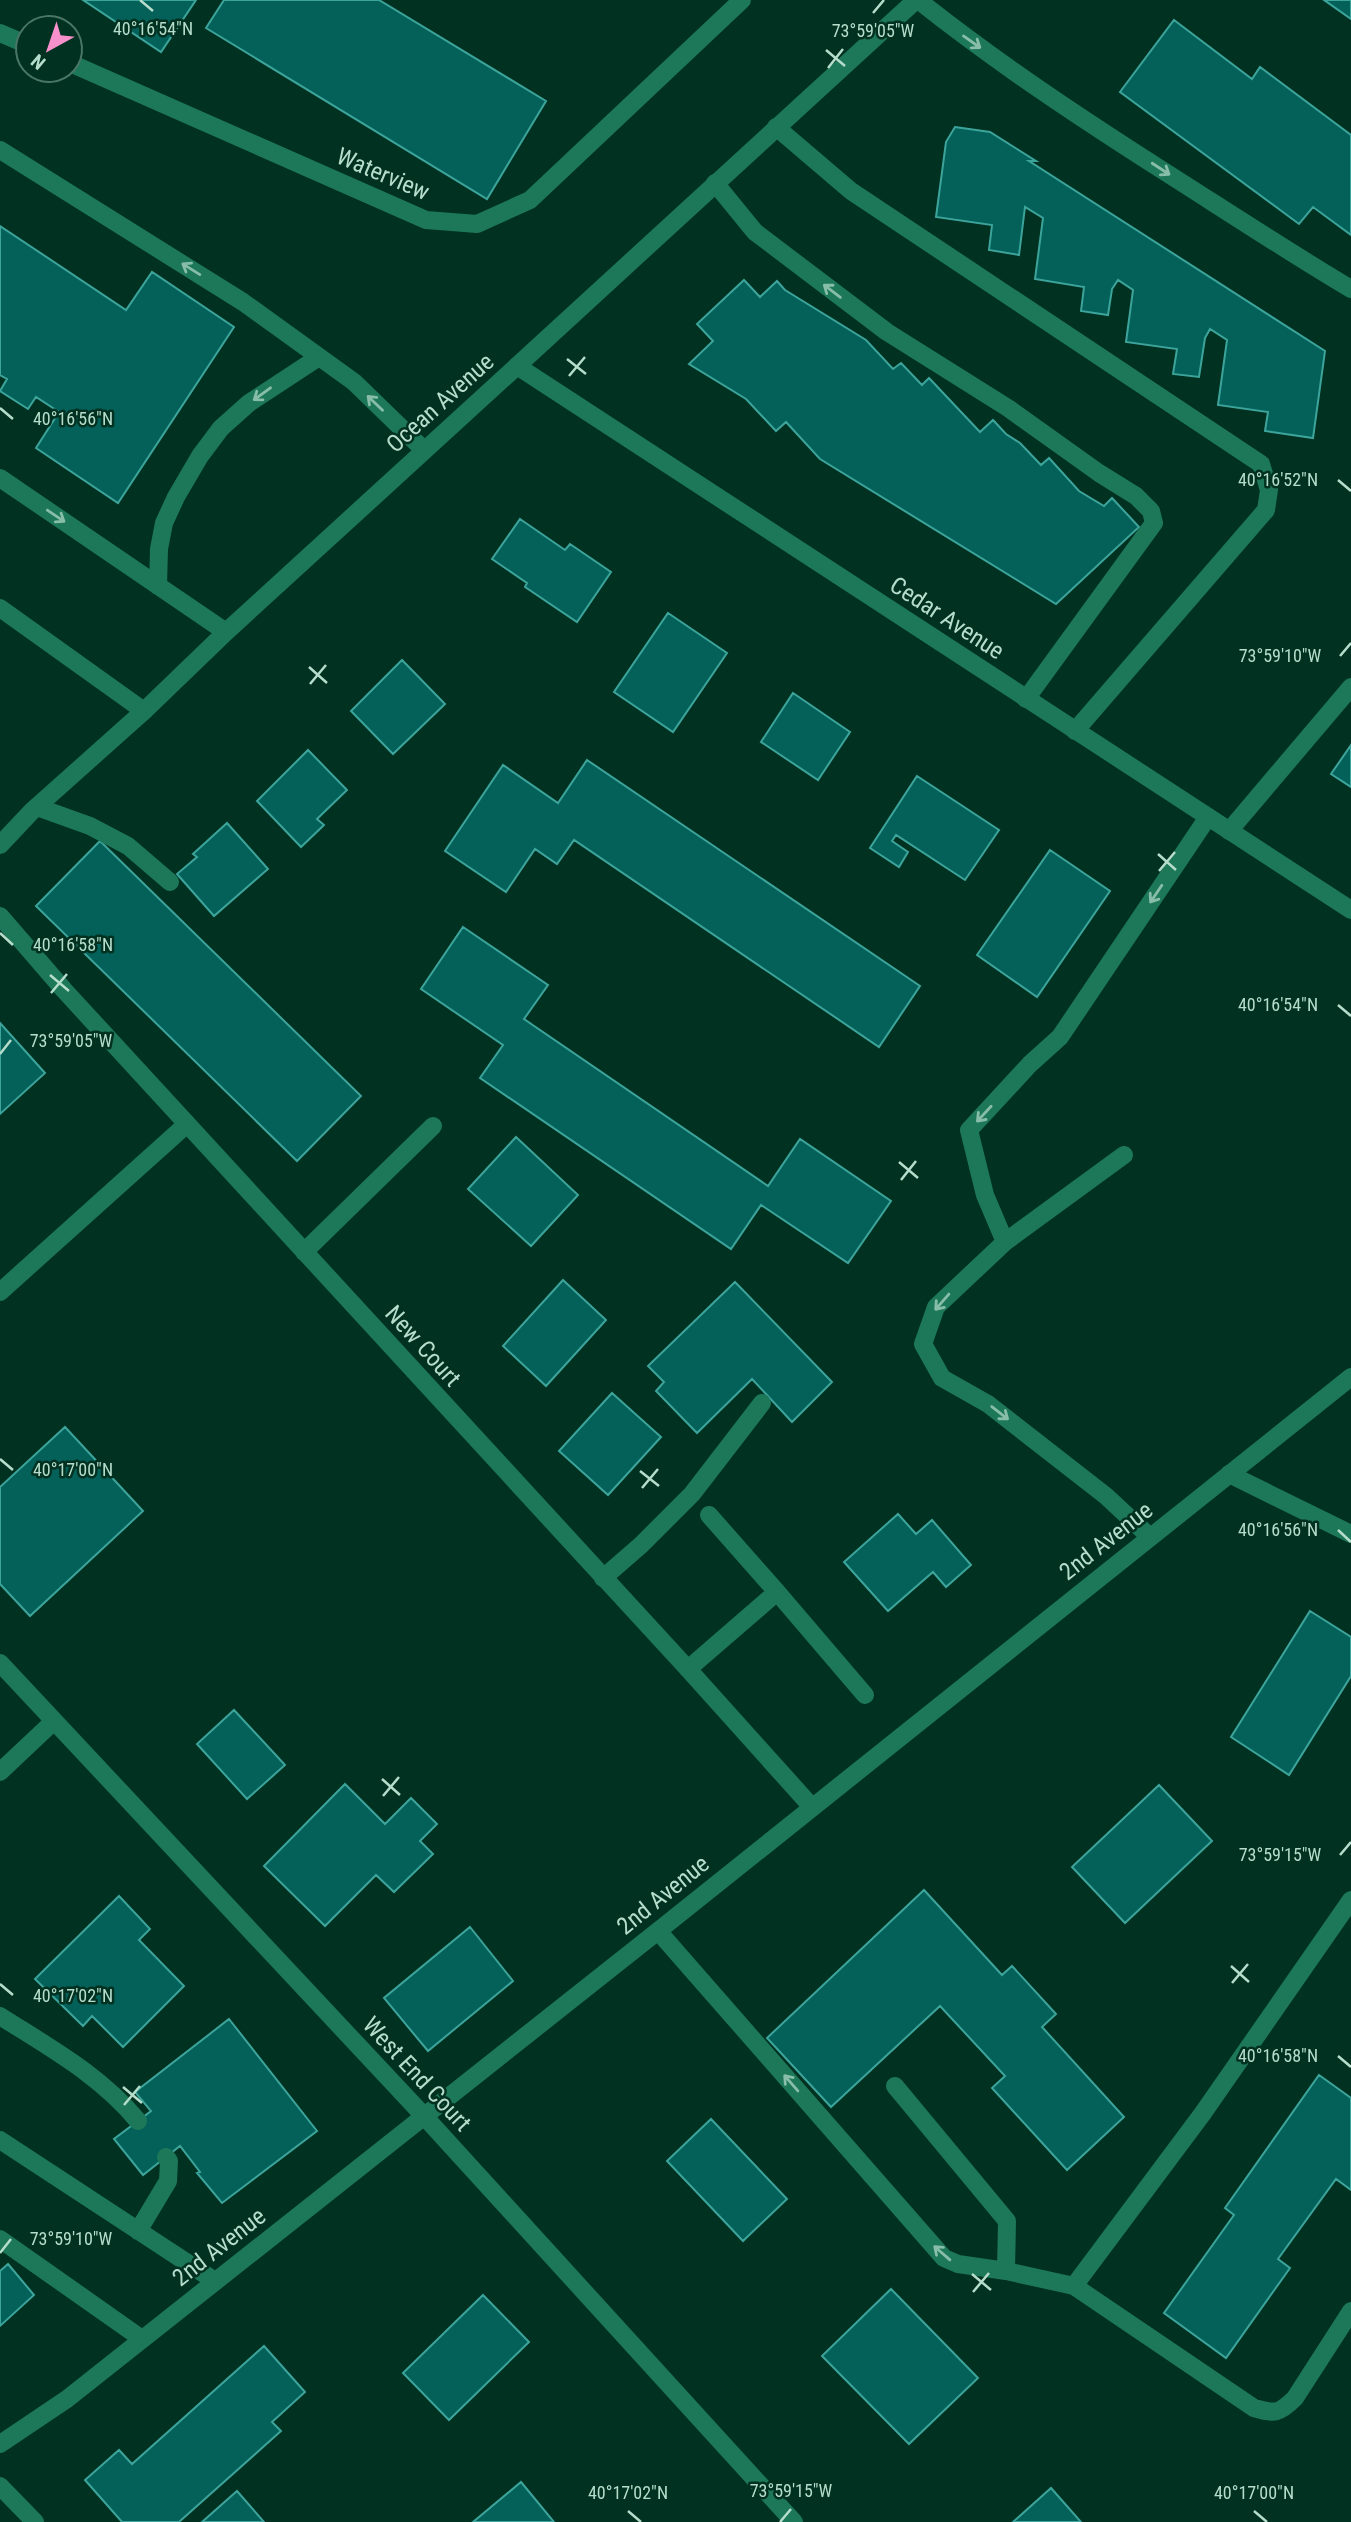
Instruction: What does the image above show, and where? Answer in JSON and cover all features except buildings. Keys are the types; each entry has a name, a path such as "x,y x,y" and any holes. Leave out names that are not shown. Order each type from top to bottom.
{"street":[{"name":"Waterview","path":"84,70 426,220 477,224 530,200 742,0"},
{"name":"Ocean Avenue","path":"0,845 37,807 144,712 226,632 917,0"},
{"path":"917,0 1097,128 1351,289"},
{"path":"776,127 851,191 1261,464 1269,490 1266,510 1075,731"},
{"path":"0,150 243,302 354,382 424,450"},
{"path":"715,183 755,232 887,332 1008,408 1136,496 1151,511 1154,523 1026,699"},
{"path":"158,586 159,550 164,523 200,456 221,428 249,403 319,357"},
{"name":"Cedar Avenue","path":"517,366 1351,911"},
{"path":"0,478 226,632"},
{"path":"0,608 144,712"},
{"path":"1229,831 1351,687"},
{"path":"37,807 89,826 128,846 170,882"},
{"path":"1005,1242 985,1195 969,1130 1030,1064 1060,1037 1208,817"},
{"name":"New Court","path":"0,916 811,1806"},
{"path":"0,1292 187,1124"},
{"path":"304,1252 433,1126"},
{"path":"1124,1155 1005,1242 936,1307 923,1344 942,1378 988,1404 1106,1496 1150,1537"},
{"name":"2nd Avenue","path":"0,2444 66,2399 142,2339 1351,1377"},
{"path":"603,1578 692,1494 762,1403"},
{"path":"1229,1474 1351,1534"},
{"path":"709,1516 865,1696"},
{"path":"688,1669 777,1592"},
{"name":"West End Court","path":"0,1662 424,2116 794,2522"},
{"path":"0,1772 54,1721"},
{"path":"1074,2286 1203,2113 1351,1900"},
{"path":"658,1931 944,2258 958,2264 1074,2286 1254,2408 1273,2413 1285,2408 1296,2398 1351,2311"},
{"path":"0,2016 80,2067 112,2091 138,2121"},
{"path":"895,2086 1007,2221 1006,2271"},
{"path":"0,2140 215,2281"},
{"path":"138,2231 168,2181 169,2161 166,2157"},
{"path":"0,2239 142,2339"},
{"path":"0,2486 35,2522"}]}
